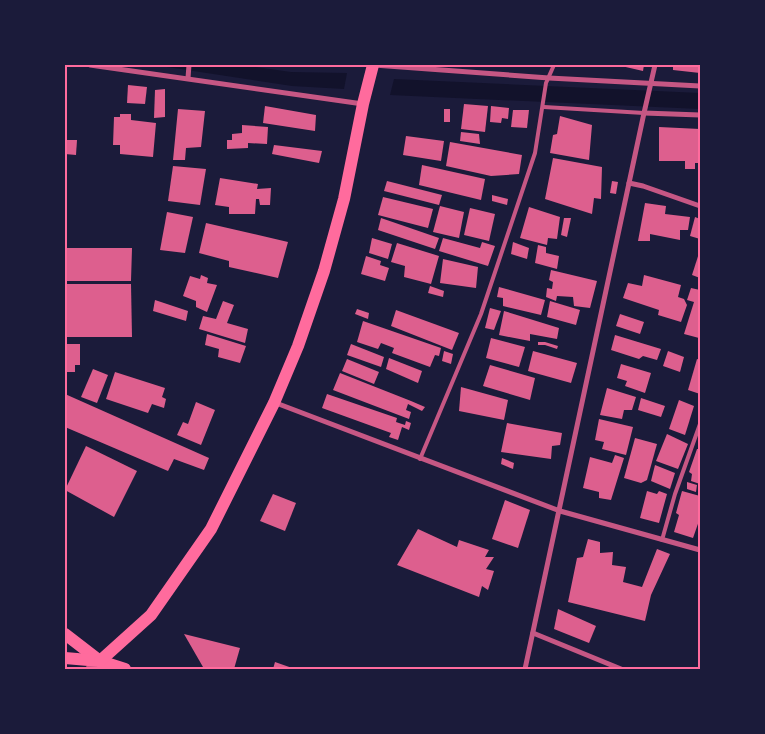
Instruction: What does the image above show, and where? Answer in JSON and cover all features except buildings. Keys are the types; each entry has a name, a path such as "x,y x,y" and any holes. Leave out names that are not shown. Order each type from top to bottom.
{"main road":[{"path":"95,665 151,615 211,530 274,403 298,346 324,271 344,199 363,104 373,65"},
{"path":"65,634 95,665"},
{"path":"65,658 125,669"}],"street":[{"path":"90,65 188,75 363,104"},
{"path":"188,75 189,65"},
{"path":"373,65 548,81 650,86 700,86"},
{"path":"525,669 644,111 656,65"},
{"path":"644,111 700,116"},
{"path":"629,182 700,206"},
{"path":"274,403 560,511 700,550"},
{"path":"533,633 621,669"}],"lane":[{"path":"420,459 481,314 535,153 548,81 554,65"},
{"path":"544,105 644,111"},
{"path":"662,540 675,494 700,424"}],"shaded area":[{"path":"154,65 242,65 291,72 347,73 344,89 292,86"},
{"path":"394,79 700,93 700,109 390,95"}]}
